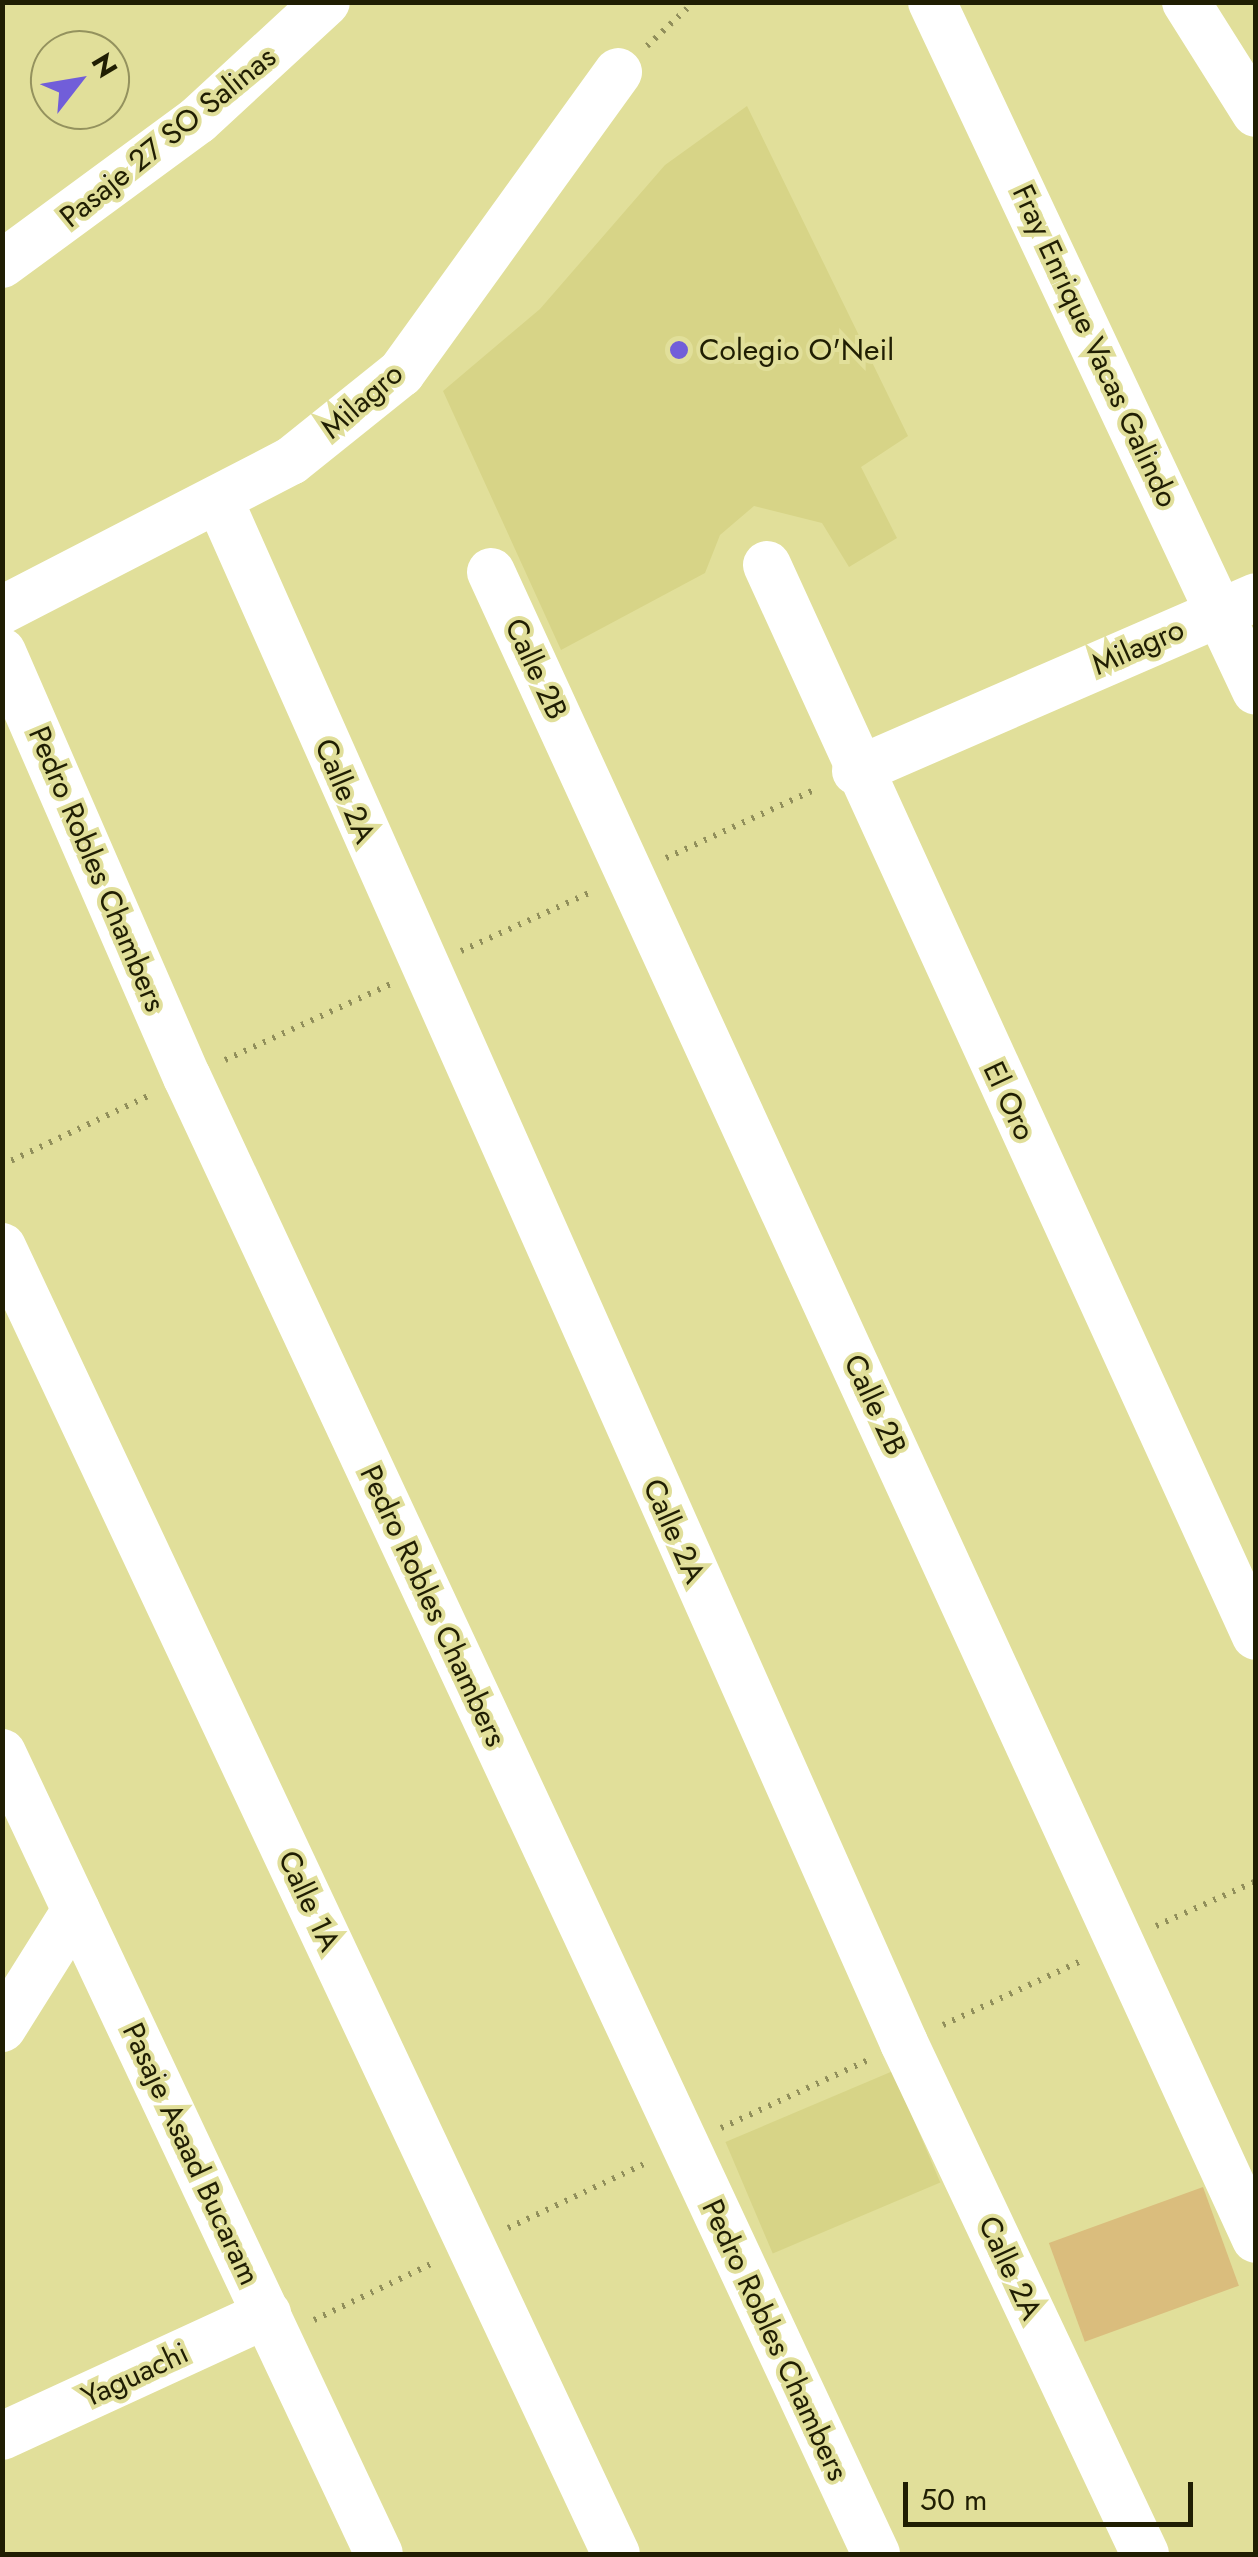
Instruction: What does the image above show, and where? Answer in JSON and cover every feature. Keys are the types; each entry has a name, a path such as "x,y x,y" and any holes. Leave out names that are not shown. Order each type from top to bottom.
{"street":[{"name":"Pasaje 27 SO Salinas","path":"2,264 198,120 326,2"},
{"name":"Fray Enrique Vacas Galindo","path":"932,2 1238,604 1256,690"},
{"path":"1186,2 1256,113"},
{"name":"Milagro","path":"2,610 291,461 400,373 618,72"},
{"name":"Calle 2A","path":"219,500 904,2043 1144,2554"},
{"name":"El Oro","path":"767,565 856,771 1256,1636"},
{"name":"Calle 2B","path":"491,572 1256,2239"},
{"name":"Milagro","path":"856,771 1238,604"},
{"name":"Pedro Robles Chambers","path":"2,652 187,1078 876,2554"},
{"name":"Calle 1A","path":"2,1247 616,2554"},
{"name":"Pasaje Asaad Bucaram","path":"2,1753 379,2554"},
{"path":"2,2028 76,1910"},
{"name":"Yaguachi","path":"2,2436 272,2326"}],"path":[{"path":"618,72 694,2"},
{"path":"272,2326 470,2245 1256,1881"}],"shaded area":[{"name":"Colegio O'Neil","path":"747,106 908,436 861,467 897,538 849,567 822,523 754,506 720,535 705,573 561,650 443,391 540,309 665,165"},
{"path":"893,2071 940,2182 773,2253 725,2142"}],"building":[{"path":"1203,2187 1239,2286 1085,2342 1049,2243"}],"place":[{"name":"Colegio O'Neil","path":"679,350"}]}
